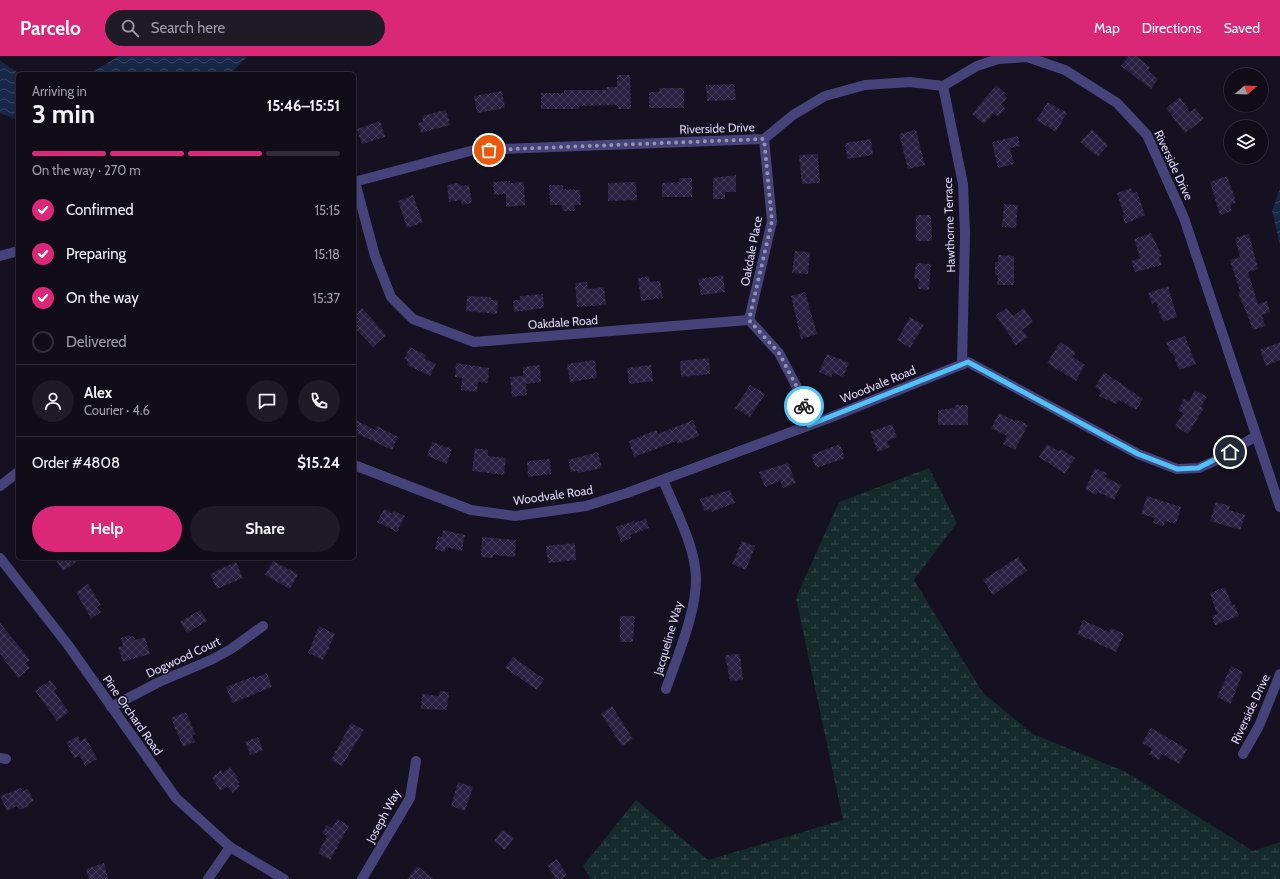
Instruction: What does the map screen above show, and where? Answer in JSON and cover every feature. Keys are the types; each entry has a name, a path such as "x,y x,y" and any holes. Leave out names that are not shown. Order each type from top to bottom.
{"street":[{"name":"Riverside Drive","path":"356,182 474,150 764,139 793,115 825,96 865,85 910,82 943,86 977,66 998,59 1027,57 1065,70 1117,103 1147,135 1184,218 1280,507"},
{"name":"Hawthorne Terrace","path":"943,86 963,184 965,234 962,365"},
{"name":"Oakdale Place","path":"749,320 772,221 764,139"},
{"name":"Oakdale Road","path":"356,186 374,256 391,297 413,320 474,342 749,320"},
{"path":"0,256 16,252"},
{"path":"749,320 779,353 800,393 809,425"},
{"path":"962,365 968,362 1138,454 1177,469 1198,468 1216,460 1256,436"},
{"name":"Woodvale Road","path":"356,466 471,510 516,516 586,506 663,480 962,365"},
{"path":"0,486 16,474"},
{"name":"Jacqueline Way","path":"663,480 693,554 696,578 691,612 666,689"},
{"name":"Pine Orchard Road","path":"0,558 8,565 68,645 176,798 230,847 284,879"},
{"name":"Dogwood Court","path":"111,706 159,682 219,655 263,626"},
{"name":"Riverside Drive","path":"1243,754 1259,726 1280,674"},
{"name":"Joseph Way","path":"362,879 410,798 416,761"},
{"path":"208,879 230,847"}],"green space":[{"path":"929,468 957,523 914,580 983,693 1033,734 1126,772 1253,851 1280,842 1280,879 591,879 583,866 636,800 708,860 843,820 796,598 839,502"}],"water":[{"path":"119,56 248,56 232,72 92,72"},
{"path":"0,61 17,72 16,119 0,113"},
{"path":"1280,188 1280,245 1272,211"}],"building":[{"path":"1128,56 1136,56 1150,67 1148,70 1158,79 1151,89 1121,66"},
{"path":"617,75 630,75 631,109 618,109 617,105 579,106 579,109 541,109 541,93 564,93 564,90 607,90 606,87 617,87"},
{"path":"734,84 736,100 707,101 706,85"},
{"path":"996,85 1006,94 1004,95 1007,98 1001,105 1005,109 998,117 994,113 984,124 972,114"},
{"path":"659,88 684,88 684,108 649,108 649,92 659,92"},
{"path":"502,91 505,108 477,113 474,96"},
{"path":"1180,97 1190,112 1195,108 1204,119 1185,133 1166,108"},
{"path":"1048,102 1067,113 1056,132 1036,120"},
{"path":"446,110 450,125 421,133 418,123 423,122 422,116"},
{"path":"380,121 385,137 362,144 357,129"},
{"path":"1092,129 1108,145 1098,157 1080,142"},
{"path":"916,130 925,165 908,169 899,134"},
{"path":"1018,136 1020,146 1010,148 1014,164 998,168 992,142"},
{"path":"871,139 873,155 847,159 845,143"},
{"path":"818,154 820,183 802,184 799,155"},
{"path":"736,175 736,192 725,192 725,199 713,199 713,178"},
{"path":"1227,176 1236,202 1230,205 1232,211 1220,215 1210,182"},
{"path":"679,178 692,178 692,197 662,197 662,183 679,182"},
{"path":"510,181 510,183 524,182 525,205 506,207 506,194 494,195 493,182"},
{"path":"636,182 637,200 608,201 608,183"},
{"path":"458,183 461,186 469,185 472,203 462,205 461,200 449,202 447,185"},
{"path":"549,185 563,185 563,189 580,190 581,205 574,205 575,211 563,211 562,205 550,205"},
{"path":"1131,188 1133,193 1137,192 1145,215 1125,224 1122,214 1124,214 1117,193"},
{"path":"413,195 423,222 407,228 398,201"},
{"path":"1004,204 1018,205 1016,228 1002,227"},
{"path":"916,215 931,215 932,241 916,241"},
{"path":"1151,233 1162,256 1159,257 1162,265 1135,272 1131,261 1140,258 1134,239"},
{"path":"1249,234 1258,269 1248,272 1258,304 1267,301 1270,312 1262,315 1265,326 1253,330 1238,292 1240,291 1230,260 1240,257 1235,238"},
{"path":"795,251 810,252 808,274 792,273"},
{"path":"998,255 1014,256 1014,285 997,285 998,275 995,275 995,262 998,262"},
{"path":"916,263 931,264 929,290 918,289 919,279 914,279"},
{"path":"723,275 725,292 701,295 698,279"},
{"path":"649,276 650,282 660,281 663,298 641,301 638,278"},
{"path":"587,282 588,289 604,287 606,305 577,307 575,283"},
{"path":"1168,286 1177,317 1163,322 1156,302 1152,304 1148,293"},
{"path":"805,292 817,334 801,339 791,296"},
{"path":"543,294 544,308 514,312 513,300 520,300 520,296"},
{"path":"467,296 491,297 491,300 498,300 497,314 466,311"},
{"path":"362,308 386,335 373,347 356,329 356,313"},
{"path":"1007,308 1013,316 1024,308 1033,322 1022,330 1028,337 1016,345 996,315"},
{"path":"910,317 924,325 910,348 897,340"},
{"path":"1185,336 1196,364 1179,370 1173,353 1171,354 1166,342"},
{"path":"1060,342 1076,352 1073,357 1085,365 1076,381 1047,363"},
{"path":"1280,342 1280,360 1266,366 1260,350"},
{"path":"410,347 426,355 425,359 436,364 430,376 407,365 408,361 404,359"},
{"path":"827,354 849,363 843,377 833,373 831,377 819,372"},
{"path":"709,358 710,374 681,377 680,361"},
{"path":"595,360 597,378 570,382 567,364"},
{"path":"456,363 489,368 488,383 478,382 477,392 461,390 462,378 455,377"},
{"path":"540,365 541,382 526,384 527,395 512,397 510,377 523,376 523,367"},
{"path":"651,365 653,381 629,384 627,368"},
{"path":"1104,372 1143,399 1136,410 1119,400 1116,404 1099,396 1101,391 1095,387"},
{"path":"750,385 765,394 750,417 735,408"},
{"path":"1195,390 1207,397 1201,407 1204,408 1188,434 1175,426 1183,414 1178,410 1184,399 1189,401"},
{"path":"955,405 968,405 968,425 938,425 938,410 955,408"},
{"path":"999,413 1015,421 1016,419 1028,425 1015,450 1003,444 1007,436 991,428"},
{"path":"356,420 375,430 377,426 398,437 392,450 356,433"},
{"path":"693,420 699,436 678,444 677,441 634,457 629,441 656,430 658,434"},
{"path":"892,424 897,437 887,441 890,447 878,452 870,432"},
{"path":"432,442 452,449 447,464 427,456"},
{"path":"840,444 845,458 816,468 811,455"},
{"path":"1047,444 1059,451 1061,449 1075,458 1065,474 1039,457"},
{"path":"475,448 488,450 488,456 506,458 504,475 472,471"},
{"path":"598,452 602,468 578,473 577,471 571,472 568,460"},
{"path":"550,459 551,474 528,477 527,461"},
{"path":"788,463 796,483 783,488 780,481 765,487 759,472"},
{"path":"1095,468 1107,473 1105,477 1121,485 1114,500 1098,492 1096,495 1085,489"},
{"path":"730,490 735,503 712,512 710,509 704,511 700,499"},
{"path":"1147,496 1181,507 1176,524 1165,521 1164,526 1153,523 1155,518 1141,514"},
{"path":"1216,502 1230,506 1229,510 1245,515 1240,530 1210,521"},
{"path":"384,509 392,513 394,511 405,516 397,532 377,522"},
{"path":"646,519 649,528 630,535 631,538 621,542 616,527"},
{"path":"443,530 465,535 462,551 446,547 445,552 435,549 438,536 442,537"},
{"path":"482,537 516,540 515,557 493,555 493,558 481,557"},
{"path":"742,541 755,546 746,570 732,564"},
{"path":"575,543 576,560 548,563 546,546"},
{"path":"1018,557 1027,571 993,595 983,580"},
{"path":"55,560 80,560 63,571"},
{"path":"273,561 298,574 290,589 265,575"},
{"path":"236,562 243,578 217,589 210,574"},
{"path":"88,584 101,605 97,607 101,612 91,619 76,592"},
{"path":"1225,587 1232,605 1234,604 1239,616 1215,625 1212,616 1217,614 1210,593"},
{"path":"200,610 207,621 187,633 180,622"},
{"path":"620,616 635,616 633,642 620,642"},
{"path":"1083,620 1109,632 1111,628 1124,634 1116,652 1077,634"},
{"path":"0,623 30,660 26,663 30,668 18,678 0,654"},
{"path":"319,626 335,634 323,660 308,653"},
{"path":"130,635 130,637 134,636 135,640 145,637 150,654 123,662 118,648 123,646 121,638"},
{"path":"740,654 743,680 730,681 725,655"},
{"path":"513,657 544,679 537,690 505,668"},
{"path":"1231,666 1243,672 1231,704 1217,697"},
{"path":"267,673 272,687 232,703 226,687 254,676 255,678"},
{"path":"50,680 57,689 54,691 69,712 57,721 35,691"},
{"path":"440,691 449,692 447,710 421,709 422,694 439,696"},
{"path":"612,706 633,739 622,746 601,714"},
{"path":"186,712 195,734 192,735 195,742 183,747 171,718"},
{"path":"351,723 364,730 342,766 331,760"},
{"path":"1151,728 1187,749 1179,764 1162,754 1159,760 1149,754 1152,749 1142,743"},
{"path":"78,736 80,741 86,738 97,759 85,766 80,756 74,758 66,742"},
{"path":"258,737 263,750 250,755 245,742"},
{"path":"230,767 238,777 236,778 240,783 238,784 240,786 233,793 227,786 220,791 212,777 221,770 223,773"},
{"path":"458,782 473,787 465,811 451,806"},
{"path":"21,788 22,791 28,789 34,801 28,804 29,806 19,810 17,806 7,811 0,796"},
{"path":"337,819 349,826 330,860 318,853 327,836 322,833 327,825 332,828"},
{"path":"502,830 514,838 505,850 494,841"},
{"path":"557,859 567,875 562,879 556,879 547,865"},
{"path":"104,863 108,879 89,879 86,869"},
{"path":"417,866 434,879 407,879"}],"way so far":[{"path":"489,150 764,139 772,221 749,320 779,353 800,393 804,406"}],"route":[{"path":"804,406 809,425 968,362 1138,454 1177,469 1198,468 1230,452"}]}
